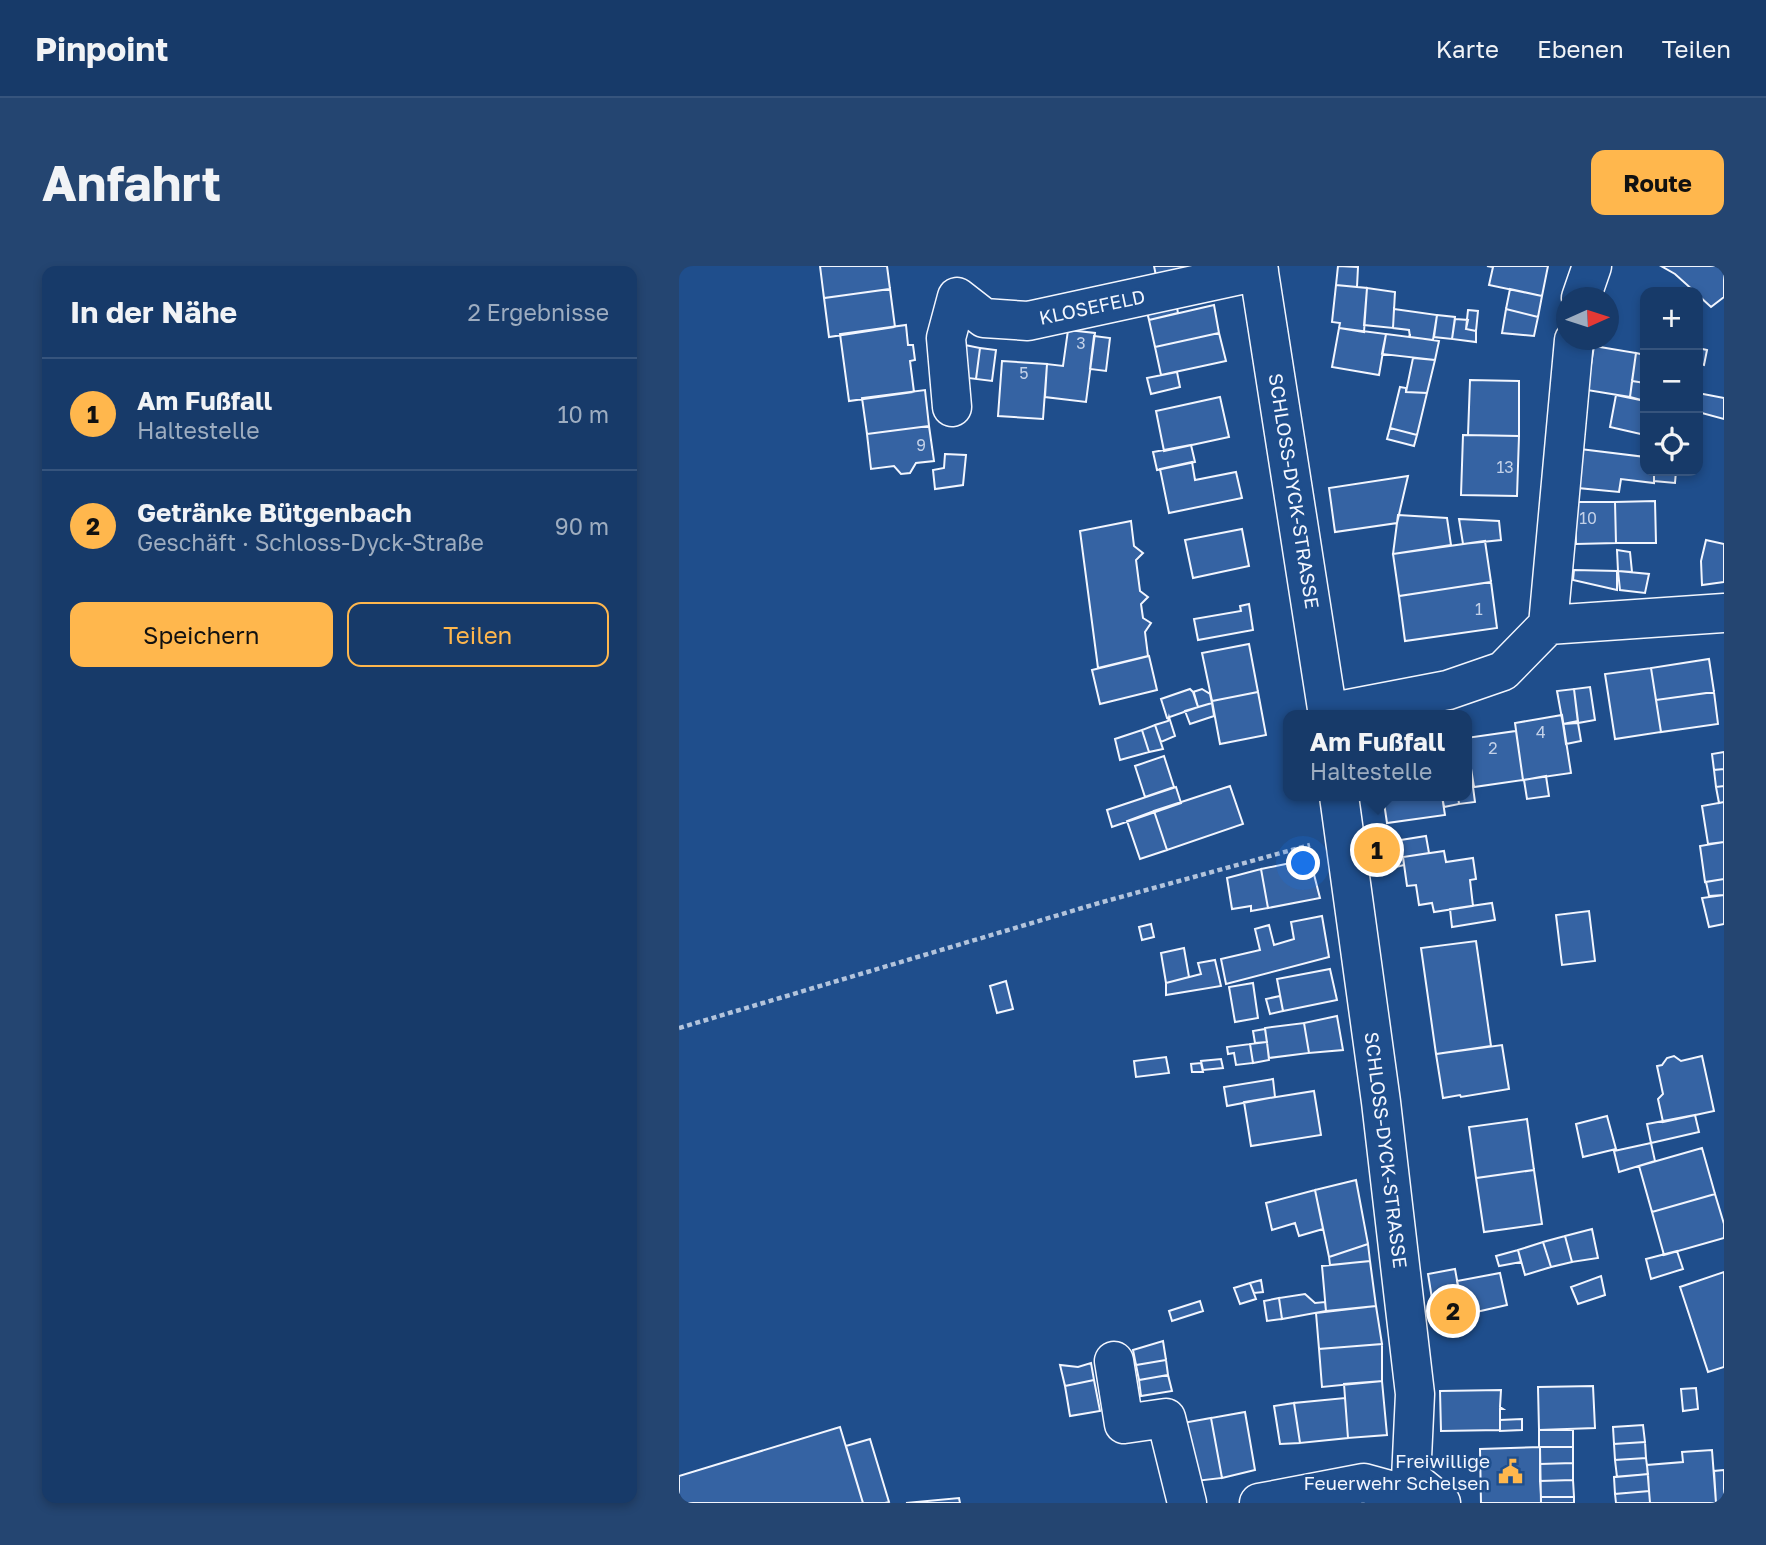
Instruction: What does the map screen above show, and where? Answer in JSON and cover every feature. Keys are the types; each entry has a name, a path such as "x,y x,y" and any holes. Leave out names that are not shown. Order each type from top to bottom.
{"street":[{"path":"1585,287 1592,266"},
{"name":"KLOSEFELD","path":"952,407 946,338 957,297 984,318 1028,321 1258,269"},
{"name":"SCHLOSS-DYCK-STRASSE","path":"1258,269 1327,710"},
{"path":"1348,710 1448,690 1503,671 1548,625 1573,350"},
{"path":"1548,625 1724,613"},
{"name":"SCHLOSS-DYCK-STRASSE","path":"1340,801 1381,1102 1415,1394 1405,1492"},
{"path":"1114,1361 1124,1424 1166,1418 1187,1503"},
{"path":"1259,1503 1364,1483 1441,1503"}],"path":[{"path":"679,1028 1099,903 1344,836"}],"building":[{"path":"820,266 887,266 890,289 824,298"},
{"path":"1154,266 1215,266 1157,281"},
{"path":"1338,266 1358,267 1357,287 1336,285"},
{"path":"1487,266 1548,266 1542,296 1489,285 1493,267"},
{"path":"1661,266 1724,266 1724,297 1711,307 1703,300 1703,287 1689,287"},
{"path":"1336,285 1367,288 1364,332 1339,328 1340,323 1332,322"},
{"path":"1367,288 1395,292 1393,328 1364,325"},
{"path":"890,289 895,327 829,337 824,298"},
{"path":"1510,289 1542,296 1538,317 1506,309"},
{"path":"1175,297 1178,313 1149,320 1145,304"},
{"path":"1214,305 1219,333 1155,347 1149,320"},
{"path":"1394,309 1437,315 1433,340 1410,337 1409,330 1393,328"},
{"path":"1506,309 1538,317 1534,336 1502,333"},
{"path":"1468,310 1478,311 1476,331 1466,329"},
{"path":"1437,315 1455,317 1452,339 1434,337"},
{"path":"1455,319 1468,320 1466,329 1476,331 1476,342 1452,339"},
{"path":"906,325 908,345 913,345 915,360 910,361 914,392 849,401 840,334"},
{"path":"1339,328 1386,334 1379,375 1332,367"},
{"path":"1068,330 1095,333 1086,402 1045,397 1047,364 1063,366"},
{"path":"1219,333 1226,361 1161,375 1155,347"},
{"path":"1386,334 1409,337 1410,334 1410,337 1439,341 1435,360 1382,354"},
{"path":"1094,336 1110,338 1106,371 1090,369"},
{"path":"965,345 980,348 976,379 960,377"},
{"path":"980,348 996,350 992,381 976,379"},
{"path":"1703,349 1707,350 1703,365"},
{"path":"1593,350 1636,353 1630,397 1587,390"},
{"path":"1636,353 1640,354 1640,382 1632,381"},
{"path":"1413,358 1435,360 1427,393 1406,392"},
{"path":"1002,361 1047,364 1043,419 998,416"},
{"path":"1177,372 1180,387 1151,394 1147,378"},
{"path":"1470,380 1519,381 1519,436 1468,435"},
{"path":"1632,381 1640,382 1640,400 1630,397"},
{"path":"1400,387 1406,388 1406,392 1427,393 1417,435 1390,428"},
{"path":"925,390 929,426 867,434 862,398"},
{"path":"1703,394 1724,398 1724,419 1703,413"},
{"path":"1616,395 1640,400 1640,434 1610,427"},
{"path":"1220,397 1229,437 1164,451 1156,411"},
{"path":"929,426 934,461 916,463 910,473 901,474 894,466 871,469 867,434"},
{"path":"1390,428 1417,435 1414,446 1387,439"},
{"path":"1463,435 1519,436 1517,496 1461,495"},
{"path":"1191,445 1195,462 1157,470 1153,452"},
{"path":"1580,449 1640,456 1640,476 1654,476 1654,483 1621,479 1619,492 1578,488"},
{"path":"945,454 966,455 963,485 935,489 933,470 944,468"},
{"path":"1192,462 1195,480 1236,472 1242,498 1169,513 1160,469"},
{"path":"1408,476 1397,523 1335,532 1329,488"},
{"path":"1654,476 1676,476 1675,483 1654,481"},
{"path":"1655,501 1656,543 1616,543 1615,502"},
{"path":"1575,502 1615,502 1616,543 1576,544"},
{"path":"1398,515 1447,518 1451,545 1393,554"},
{"path":"1459,519 1499,521 1501,540 1463,544"},
{"path":"1131,521 1134,546 1143,553 1136,560 1140,591 1148,597 1141,604 1143,618 1151,623 1145,632 1148,656 1098,668 1080,531"},
{"path":"1242,529 1249,566 1193,578 1185,540"},
{"path":"1706,540 1724,544 1724,582 1702,585 1701,561"},
{"path":"1485,541 1491,582 1399,596 1393,554"},
{"path":"1617,550 1630,552 1632,572 1618,571"},
{"path":"1574,570 1617,571 1617,590 1573,580"},
{"path":"1618,571 1649,574 1645,593 1620,590"},
{"path":"1491,582 1497,628 1405,641 1399,596"},
{"path":"1249,604 1253,630 1198,640 1194,619 1241,611 1240,606"},
{"path":"1249,644 1258,692 1212,701 1202,653"},
{"path":"1149,656 1157,690 1100,704 1092,670"},
{"path":"1709,659 1714,692 1656,700 1651,668"},
{"path":"1651,668 1661,732 1615,739 1605,674"},
{"path":"1590,687 1595,720 1578,723 1574,689"},
{"path":"1190,689 1198,707 1167,718 1161,699"},
{"path":"1202,689 1210,694 1212,703 1198,707 1193,692"},
{"path":"1574,689 1578,721 1563,724 1557,691"},
{"path":"1258,692 1266,735 1220,744 1212,701"},
{"path":"1714,692 1718,724 1661,732 1656,700"},
{"path":"1212,703 1214,716 1190,724 1185,711"},
{"path":"1562,715 1571,773 1523,780 1515,723"},
{"path":"1169,717 1175,736 1161,742 1155,725 1168,721"},
{"path":"1578,723 1581,741 1566,744 1563,724"},
{"path":"1155,725 1163,749 1149,752 1142,730"},
{"path":"1142,730 1149,752 1120,760 1115,739"},
{"path":"1516,731 1523,780 1474,787 1472,737"},
{"path":"1724,752 1724,769 1714,770 1712,754"},
{"path":"1164,756 1174,787 1145,797 1135,766"},
{"path":"1724,769 1724,786 1716,787 1714,770"},
{"path":"1546,776 1549,796 1527,799 1524,780"},
{"path":"1472,780 1475,802 1459,804 1459,801 1472,801"},
{"path":"1230,786 1243,824 1167,850 1154,811"},
{"path":"1724,786 1724,802 1719,803 1716,787"},
{"path":"1176,787 1181,803 1112,827 1107,810"},
{"path":"1384,801 1443,801 1445,815 1387,823"},
{"path":"1443,801 1459,801 1459,804 1444,807"},
{"path":"1724,802 1724,842 1708,844 1702,806"},
{"path":"1154,811 1167,850 1140,859 1127,821"},
{"path":"1426,836 1429,853 1403,857 1404,865 1392,868 1388,842"},
{"path":"1724,842 1724,879 1705,882 1700,846"},
{"path":"1444,851 1446,862 1473,858 1476,879 1470,880 1473,906 1434,912 1432,903 1419,905 1416,885 1407,886 1403,857"},
{"path":"1310,859 1320,898 1268,908 1261,869"},
{"path":"1261,869 1268,908 1251,911 1251,906 1232,909 1227,878"},
{"path":"1724,879 1724,895 1709,896 1706,882"},
{"path":"1724,895 1724,924 1709,927 1702,898"},
{"path":"1492,903 1495,920 1452,927 1450,909"},
{"path":"1589,911 1595,961 1562,965 1556,915"},
{"path":"1322,916 1329,957 1226,984 1221,959 1260,950 1255,929 1269,925 1274,945 1294,939 1291,922"},
{"path":"1151,924 1154,937 1142,940 1139,927"},
{"path":"1476,941 1491,1046 1436,1054 1421,948"},
{"path":"1184,948 1189,977 1166,983 1161,953"},
{"path":"1215,960 1221,986 1166,995 1166,983 1201,974 1198,963"},
{"path":"1330,969 1337,1000 1283,1011 1277,979"},
{"path":"1006,981 1013,1009 997,1013 990,986"},
{"path":"1253,983 1258,1018 1235,1022 1229,987"},
{"path":"1280,996 1283,1011 1270,1014 1266,999"},
{"path":"1337,1016 1343,1050 1309,1053 1304,1023"},
{"path":"1304,1023 1309,1053 1269,1058 1265,1028"},
{"path":"1265,1029 1267,1042 1255,1043 1253,1031"},
{"path":"1267,1042 1269,1060 1253,1063 1250,1044"},
{"path":"1250,1044 1253,1063 1236,1065 1234,1053 1228,1054 1227,1047"},
{"path":"1502,1045 1509,1089 1443,1098 1436,1054"},
{"path":"1674,1056 1681,1061 1702,1056 1714,1111 1663,1122 1658,1099 1663,1094 1657,1066"},
{"path":"1166,1057 1169,1073 1136,1077 1134,1061"},
{"path":"1221,1059 1223,1068 1203,1070 1201,1061"},
{"path":"1201,1063 1203,1072 1192,1072 1191,1064"},
{"path":"1273,1079 1275,1097 1227,1106 1224,1087"},
{"path":"1314,1091 1321,1135 1251,1146 1244,1102"},
{"path":"1695,1115 1699,1132 1651,1143 1647,1124"},
{"path":"1607,1116 1616,1149 1583,1157 1576,1124"},
{"path":"1527,1119 1534,1170 1476,1178 1469,1127"},
{"path":"1651,1143 1655,1161 1619,1172 1614,1151"},
{"path":"1702,1148 1715,1194 1652,1212 1639,1166"},
{"path":"1534,1170 1542,1224 1484,1232 1476,1178"},
{"path":"1356,1180 1368,1244 1329,1257 1315,1190"},
{"path":"1315,1190 1323,1229 1299,1236 1295,1223 1272,1230 1266,1203"},
{"path":"1715,1194 1724,1224 1724,1238 1664,1255 1652,1212"},
{"path":"1592,1229 1598,1258 1572,1262 1565,1236"},
{"path":"1565,1236 1572,1262 1551,1267 1543,1242"},
{"path":"1543,1242 1551,1267 1525,1275 1518,1250"},
{"path":"1368,1244 1370,1261 1330,1265 1329,1257"},
{"path":"1518,1250 1521,1262 1499,1266 1496,1256"},
{"path":"1677,1251 1683,1269 1651,1279 1646,1259"},
{"path":"1370,1261 1376,1306 1326,1311 1322,1266"},
{"path":"1455,1269 1465,1324 1437,1329 1428,1274"},
{"path":"1724,1272 1724,1367 1708,1372 1680,1287"},
{"path":"1500,1273 1507,1305 1463,1315 1457,1281"},
{"path":"1601,1276 1605,1295 1578,1304 1571,1287"},
{"path":"1261,1280 1263,1292 1254,1293 1250,1283"},
{"path":"1250,1283 1256,1299 1240,1304 1234,1288"},
{"path":"1305,1294 1315,1303 1325,1302 1326,1311 1282,1319 1279,1298"},
{"path":"1279,1298 1282,1319 1267,1321 1264,1301"},
{"path":"1200,1301 1203,1311 1172,1321 1169,1311"},
{"path":"1376,1306 1382,1344 1319,1349 1316,1313"},
{"path":"1163,1341 1166,1360 1136,1365 1133,1350"},
{"path":"1382,1344 1382,1381 1322,1387 1319,1349"},
{"path":"1166,1360 1168,1375 1139,1380 1136,1365"},
{"path":"1091,1363 1094,1380 1065,1386 1060,1365 1078,1367"},
{"path":"1168,1375 1172,1391 1141,1396 1139,1380"},
{"path":"1094,1380 1100,1411 1070,1416 1065,1386"},
{"path":"1382,1381 1387,1435 1348,1438 1344,1384"},
{"path":"1593,1386 1595,1428 1539,1430 1538,1387"},
{"path":"1696,1388 1698,1409 1683,1411 1681,1389"},
{"path":"1501,1390 1500,1407 1503,1409 1500,1409 1500,1430 1441,1431 1440,1391"},
{"path":"1345,1398 1348,1438 1300,1443 1294,1403"},
{"path":"1294,1403 1300,1443 1280,1444 1274,1406"},
{"path":"1245,1412 1255,1470 1222,1478 1211,1418"},
{"path":"1211,1418 1222,1478 1187,1482 1177,1424"},
{"path":"1522,1419 1522,1430 1500,1431 1500,1420"},
{"path":"1643,1425 1645,1442 1614,1444 1613,1427"},
{"path":"840,1427 863,1503 679,1503 679,1476"},
{"path":"1539,1430 1573,1430 1573,1447 1539,1447"},
{"path":"870,1439 889,1502 863,1503 846,1446"},
{"path":"1645,1442 1646,1458 1615,1460 1614,1444"},
{"path":"1540,1447 1573,1447 1573,1463 1540,1464"},
{"name":"Freiwillige Feuerwehr Schelsen","path":"1540,1447 1541,1503 1481,1503 1480,1449"},
{"path":"1712,1450 1716,1503 1650,1503 1647,1465 1683,1462 1682,1452"},
{"path":"1646,1458 1648,1474 1617,1477 1615,1460"},
{"path":"1573,1463 1573,1480 1540,1481 1540,1464"},
{"path":"1724,1470 1724,1503 1716,1503 1714,1471"},
{"path":"1648,1474 1649,1491 1615,1494 1614,1477"},
{"path":"1573,1480 1574,1497 1541,1497 1540,1481"},
{"path":"1649,1491 1650,1503 1616,1503 1615,1494"},
{"path":"1541,1497 1574,1497 1574,1503 1541,1503"},
{"path":"959,1498 960,1503 906,1503"}],"place":[{"name":"Am Fußfall","path":"1377,850"},
{"name":"Getränke Bütgenbach","path":"1453,1311"},
{"name":"Freiwillige Feuerwehr Schelsen","path":"1510,1472"}]}
